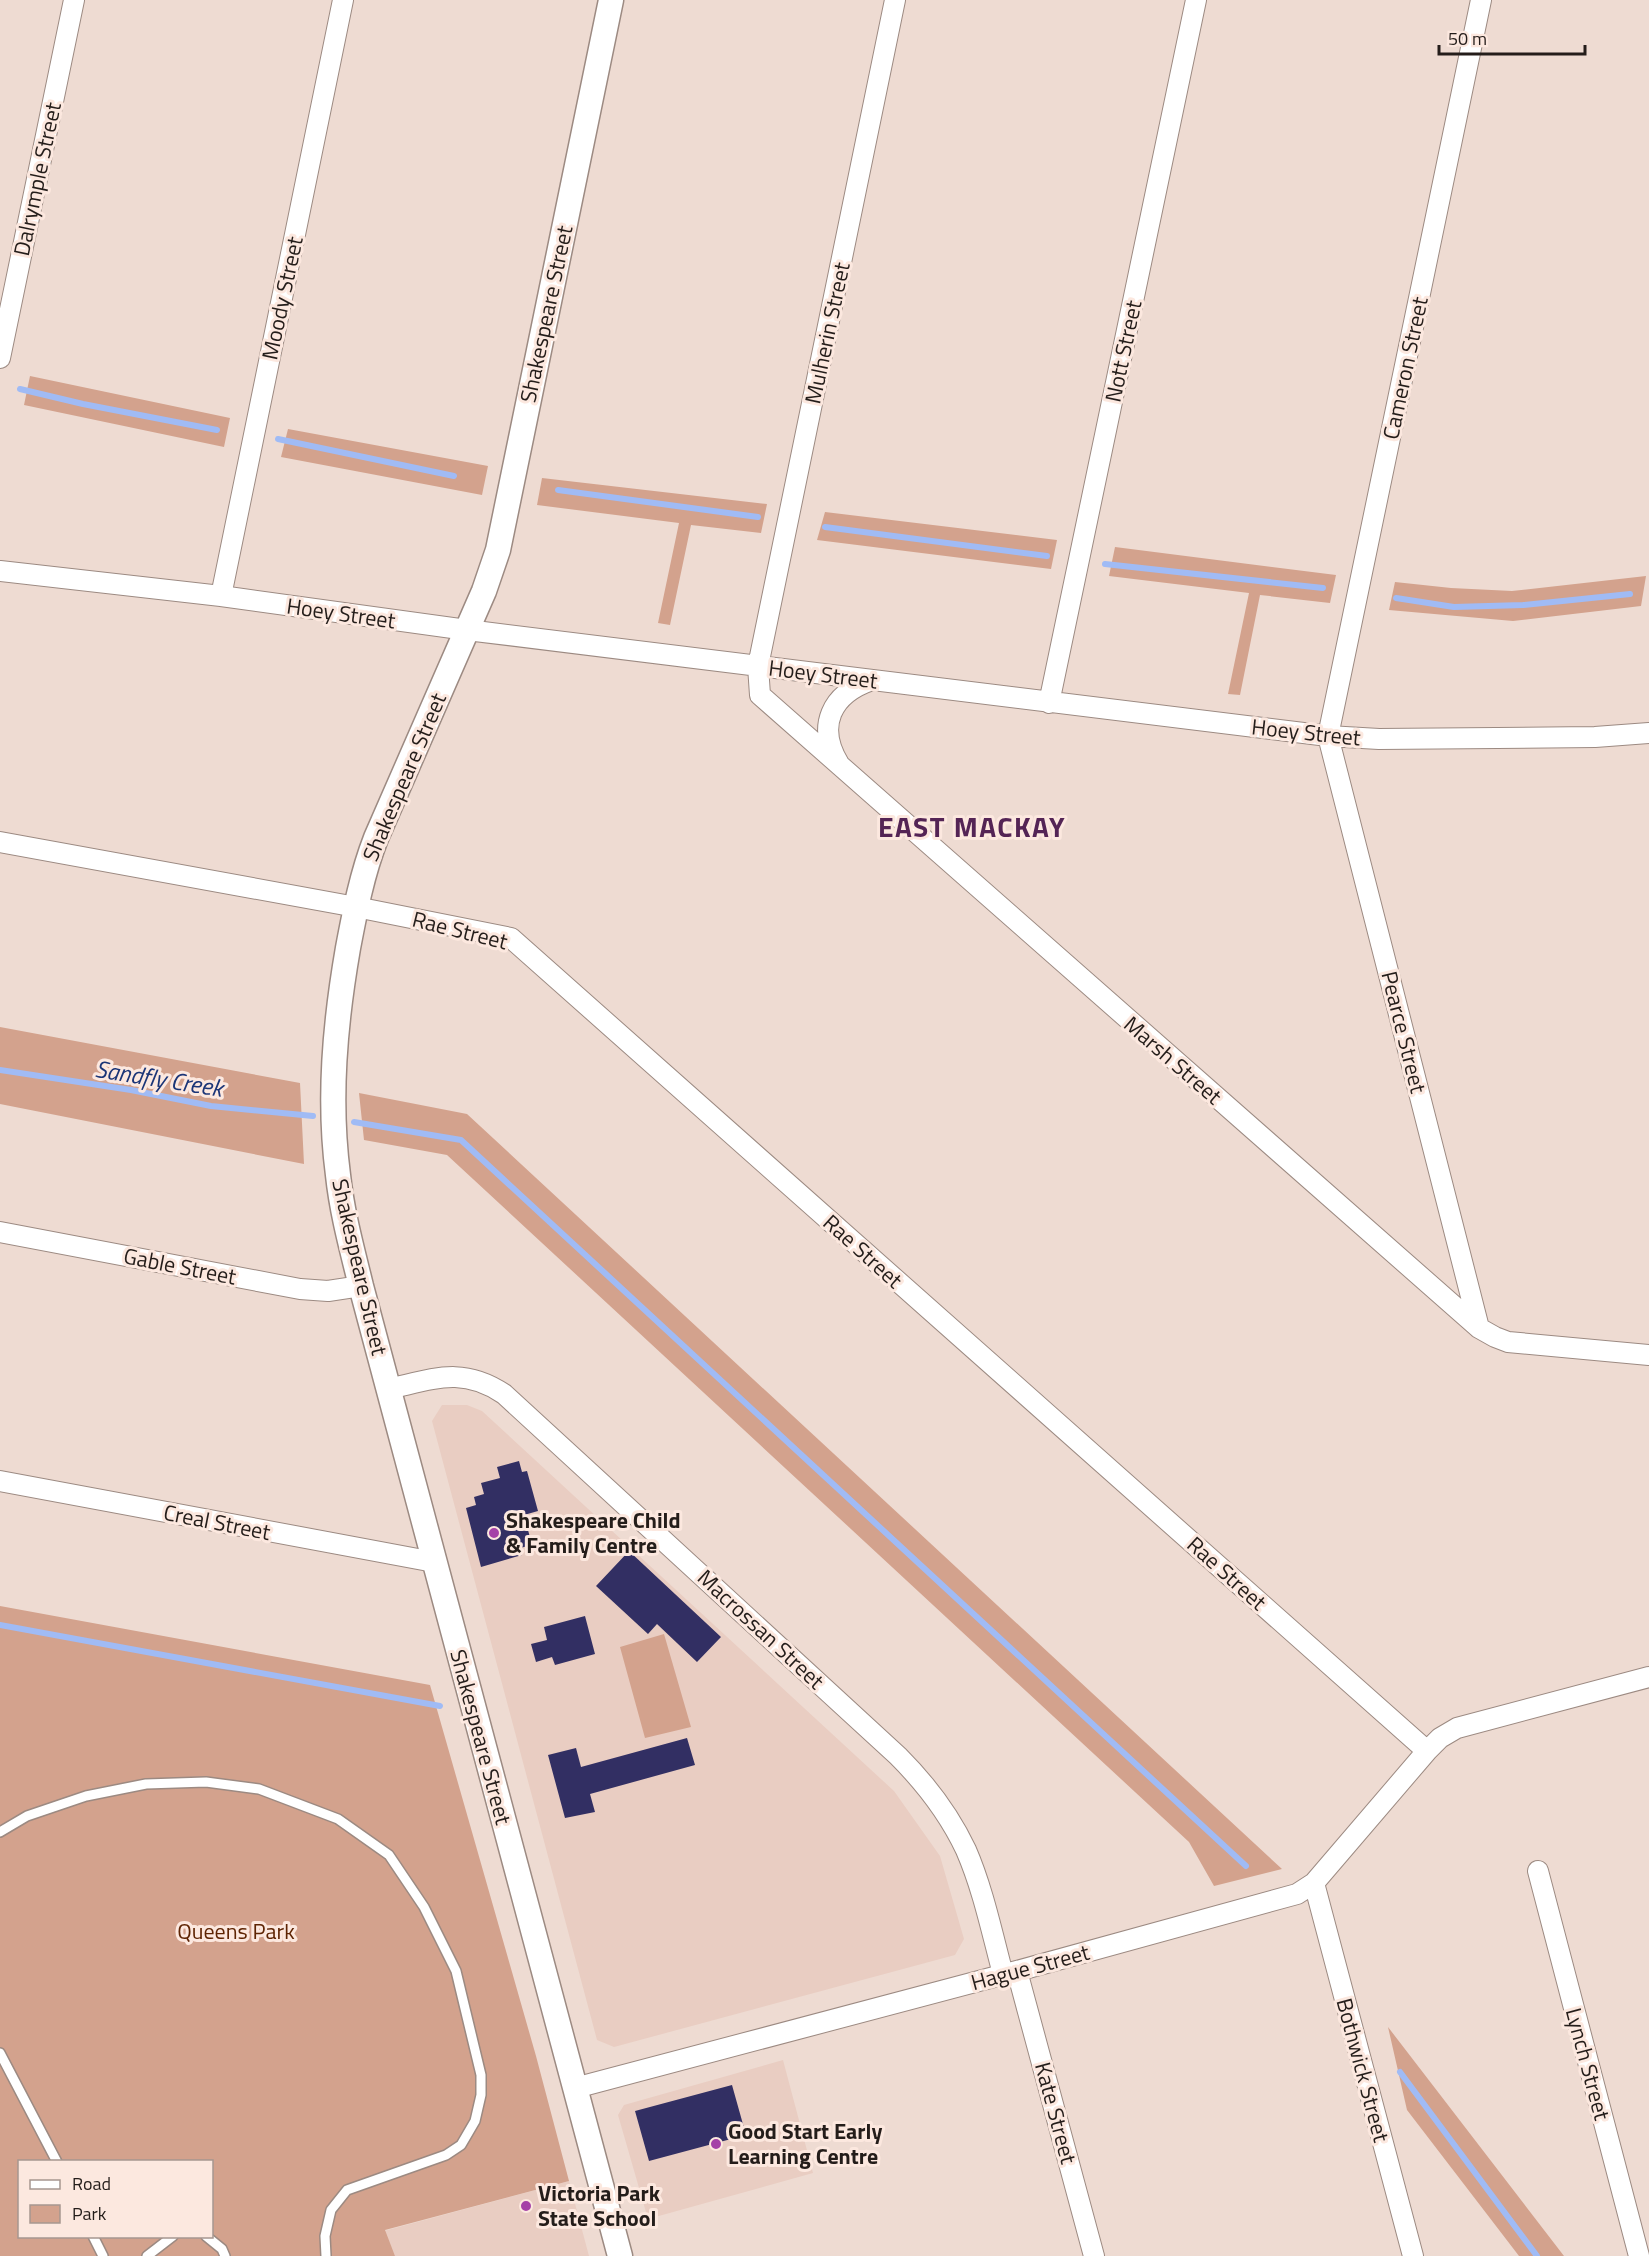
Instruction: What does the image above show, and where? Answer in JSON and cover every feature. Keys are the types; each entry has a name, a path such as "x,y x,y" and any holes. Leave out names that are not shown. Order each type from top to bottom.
{"street":[{"name":"Dalrymple Street","path":"0,358 74,0"},
{"name":"Moody Street","path":"221,596 344,0"},
{"name":"Shakespeare Street","path":"611,0 498,549 467,630 376,838 366,867 356,907 339,1009 333,1089 335,1142 343,1208 361,1286 620,2256"},
{"name":"Mulherin Street","path":"758,666 895,0"},
{"name":"Nott Street","path":"1049,703 1196,0"},
{"name":"Cameron Street","path":"1328,736 1481,0"},
{"name":"Hoey Street","path":"0,571 221,596 467,630 1328,736 1402,739 1595,737 1649,731"},
{"name":"Marsh Street","path":"758,666 758,686 761,697 1479,1328 1508,1342 1649,1355"},
{"path":"844,771 832,750 829,717 844,694 872,680"},
{"name":"Pearce Street","path":"1328,736 1479,1328"},
{"name":"Rae Street","path":"0,842 356,907 511,938 1427,1751"},
{"name":"Gable Street","path":"0,1232 300,1289 327,1291 361,1286"},
{"name":"Macrossan Street","path":"388,1389 438,1378 461,1376 480,1380 504,1394 898,1756 919,1776 938,1801 963,1845 1010,1973"},
{"name":"Creal Street","path":"0,1481 434,1562"},
{"path":"1427,1751 1446,1733 1457,1728 1649,1677"},
{"name":"Hague Street","path":"575,2088 1010,1973 1303,1891 1314,1884 1427,1751"},
{"name":"Lynch Street","path":"1538,1871 1639,2256"},
{"name":"Bothwick Street","path":"1314,1884 1413,2256"},
{"name":"Kate Street","path":"1010,1973 1094,2256"}],"lane":[{"path":"0,1832 27,1816 86,1796 146,1784 206,1782 259,1789 338,1819 389,1855 424,1907 456,1971 481,2075 481,2095 474,2121 461,2145 446,2155 346,2190 331,2210 325,2236 326,2256"},
{"path":"0,2053 56,2160"},
{"path":"94,2238 102,2256"},
{"path":"147,2256 170,2238"},
{"path":"208,2238 222,2249 225,2256"}],"shaded area":[{"path":"442,1405 467,1405 482,1411 894,1791 940,1856 964,1939 955,1955 614,2047 597,2040 432,1421"},
{"name":"Good Start Early Learning Centre","path":"783,2060 813,2173 648,2219 618,2115 624,2105"},
{"name":"Victoria Park State School","path":"569,2181 589,2256 395,2256 384,2231"}],"green space":[{"path":"30,376 230,418 224,447 24,405"},
{"path":"288,429 488,466 482,495 281,457"},
{"path":"542,478 767,504 761,533 691,525 670,625 658,623 679,523 537,505"},
{"path":"825,512 1057,540 1051,569 817,540"},
{"path":"1115,547 1336,575 1330,603 1260,595 1240,695 1228,694 1249,593 1109,576"},
{"path":"1646,576 1641,606 1513,621 1389,610 1395,582 1512,591"},
{"path":"0,1027 300,1083 304,1164 0,1104"},
{"path":"359,1093 467,1114 1282,1869 1214,1886 1189,1842 447,1155 364,1140"},
{"name":"Queens Park","path":"0,1606 430,1685 536,2056 569,2181 385,2230 395,2256 0,2256"},
{"path":"664,1634 691,1727 645,1738 620,1647"},
{"path":"1388,2027 1564,2256 1519,2256 1407,2110"}],"building":[{"name":"Shakespeare Child & Family Centre","path":"519,1461 522,1472 527,1471 538,1511 524,1515 532,1545 520,1548 522,1555 481,1567 466,1508 476,1505 474,1497 484,1494 481,1483 500,1478 497,1467"},
{"path":"629,1551 721,1637 697,1662 657,1624 648,1634 596,1586"},
{"path":"585,1616 595,1654 555,1665 552,1657 536,1662 531,1644 547,1640 544,1627"},
{"path":"687,1738 695,1765 590,1794 595,1812 565,1818 548,1755 576,1748 581,1767"},
{"path":"732,2085 746,2135 649,2161 635,2111"}],"waterway":[{"path":"20,389 83,404 217,430"},
{"path":"278,439 454,476"},
{"path":"558,490 758,517"},
{"path":"825,527 1047,556"},
{"path":"1105,564 1323,588"},
{"path":"1396,598 1454,607 1523,605 1630,594"},
{"name":"Sandfly Creek","path":"0,1070 131,1090 211,1106 313,1116"},
{"path":"354,1122 461,1140 1246,1866"},
{"path":"0,1625 440,1706"},
{"path":"1400,2072 1537,2256"}],"place":[{"name":"Shakespeare Child & Family Centre","path":"494,1533"},
{"name":"Good Start Early Learning Centre","path":"716,2144"},
{"name":"Victoria Park State School","path":"526,2206"}],"district":[{"name":"EAST MACKAY","path":"972,826"}]}
